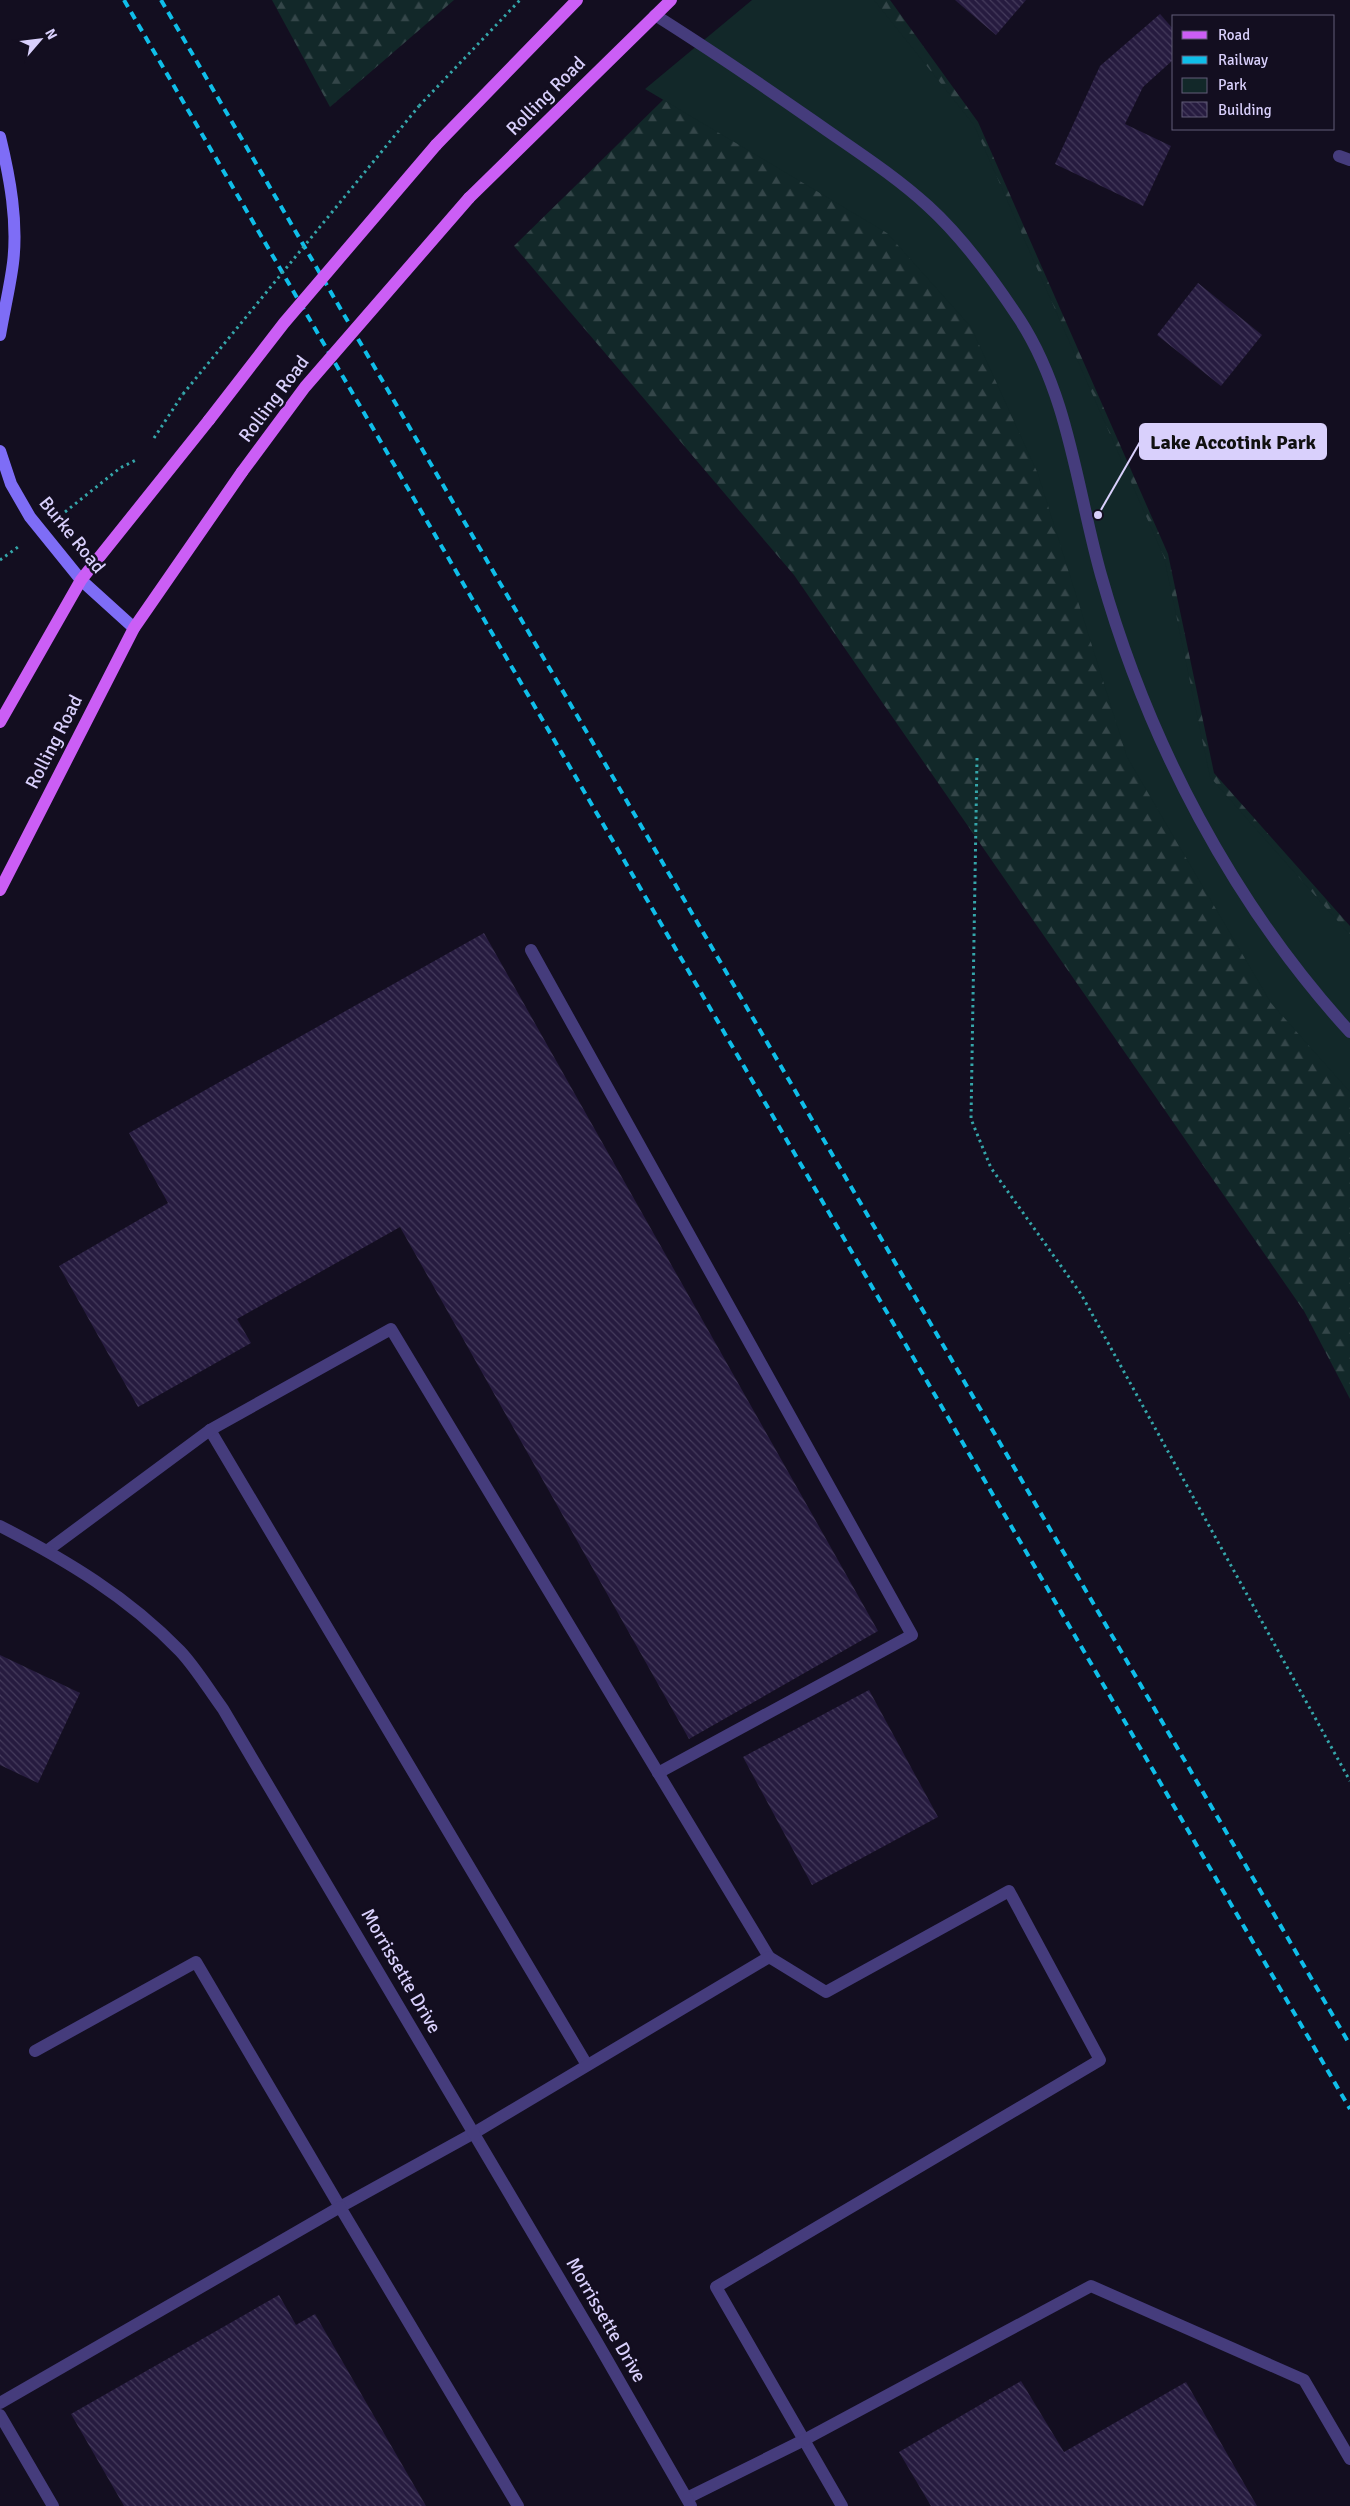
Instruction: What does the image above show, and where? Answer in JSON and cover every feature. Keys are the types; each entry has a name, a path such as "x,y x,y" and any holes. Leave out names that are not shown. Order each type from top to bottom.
{"main road":[{"name":"Rolling Road","path":"0,722 81,580 284,323 436,145 576,0"},
{"name":"Rolling Road","path":"0,890 134,628 242,472 305,387 469,198 671,0"}],"street":[{"path":"655,15 891,175 936,215 985,270 1021,322 1057,399 1101,576 1138,685 1191,805 1254,908 1325,1005 1350,1032"},
{"path":"0,137 8,172 14,224 13,262 0,335"},
{"name":"Burke Road","path":"0,451 11,484 30,517 81,580 134,628"},
{"path":"531,950 912,1635 658,1773"},
{"path":"48,1550 210,1430 391,1329 769,1957 826,1992 1009,1891 1100,2060 716,2287 842,2506"},
{"path":"210,1430 587,2066"},
{"name":"Morrissette Drive","path":"0,1526 48,1550 86,1573 139,1613 181,1652 223,1709 474,2133 689,2502"},
{"path":"0,2403 340,2207 474,2133 769,1957"},
{"path":"35,2051 196,1962 518,2506"},
{"path":"689,2502 1091,2286 1304,2380 1350,2459"},
{"path":"0,2415 53,2506"}],"path":[{"path":"149,444 182,394 418,106 520,0"},
{"path":"0,560 42,531 101,482 139,458"},
{"path":"977,758 971,1119 991,1168 1081,1294 1350,1781"}],"green space":[{"path":"272,0 454,0 330,107"},
{"path":"752,0 874,0 974,125 1164,557 1210,777 1350,935 1350,1092 1271,1003 1127,757 1038,474 971,327 887,233 645,89"},
{"path":"765,0 890,0 978,122 1168,554 1214,773 1350,926 1350,1399 1304,1311 794,575 514,246"}],"building":[{"path":"955,0 1026,0 996,35"},
{"path":"1160,14 1172,28 1172,61 1143,87 1125,124 1171,146 1143,206 1055,164 1100,66"},
{"path":"1198,283 1262,335 1221,386 1157,335"},
{"path":"484,933 878,1631 689,1739 400,1227 237,1319 251,1343 138,1407 59,1266 168,1203 129,1133"},
{"path":"0,1655 80,1693 38,1783 0,1765"},
{"path":"869,1690 938,1817 812,1885 743,1757"},
{"path":"279,2295 296,2325 315,2314 426,2506 124,2506 71,2414"},
{"path":"1021,2381 1064,2452 1186,2382 1257,2506 931,2506 899,2452"}],"railway":[{"path":"124,0 1350,2109"},
{"path":"161,0 1350,2045"}],"place":[{"name":"Lake Accotink Park","path":"1098,515"}]}
